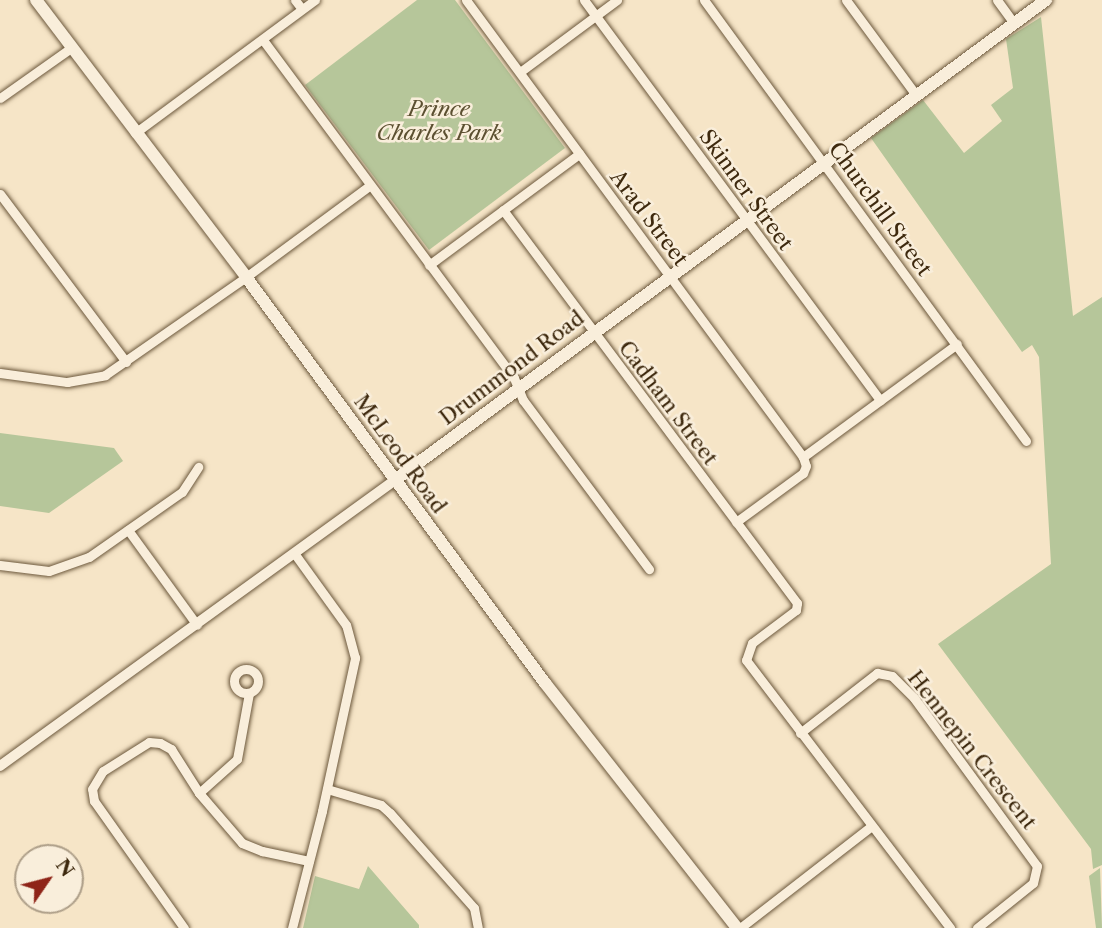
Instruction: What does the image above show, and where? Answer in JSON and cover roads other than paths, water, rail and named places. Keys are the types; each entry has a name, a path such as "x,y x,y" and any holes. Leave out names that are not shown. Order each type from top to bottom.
{"main road":[{"name":"McLeod Road","path":"36,0 246,277 545,683 739,928"},
{"name":"Drummond Road","path":"395,480 1046,0"}],"street":[{"path":"295,0 302,9"},
{"path":"135,133 315,0"},
{"name":"Arad Street","path":"466,0 803,457"},
{"name":"Skinner Street","path":"584,0 880,400"},
{"path":"520,72 617,0"},
{"name":"Churchill Street","path":"705,0 1026,440"},
{"path":"846,0 916,95"},
{"path":"997,0 1014,23"},
{"path":"262,40 514,378 523,400 649,569"},
{"path":"0,98 71,48"},
{"path":"429,265 579,154"},
{"path":"0,373 66,383 105,375 246,277 369,186"},
{"path":"0,194 126,362"},
{"name":"Cadham Street","path":"503,210 797,603 796,610 752,643 746,660 800,733"},
{"path":"736,522 803,472 806,466 803,457 957,344"},
{"path":"0,565 49,571 89,557 182,492 198,467"},
{"name":"Drummond Road","path":"0,766 395,480"},
{"path":"128,530 197,625"},
{"path":"292,928 327,789 355,658 346,625 294,553"},
{"name":"Hennepin Crescent","path":"800,733 877,673 892,676 914,698 1037,866 1033,883 977,928"},
{"path":"199,793 237,759 249,693"},
{"path":"800,733 950,928"},
{"path":"184,928 94,801 92,789 103,771 149,741 171,749 199,793 242,843 262,851 309,861"},
{"path":"327,789 381,805 390,813 474,908 478,928"},
{"path":"739,928 870,827"}],"park label":[{"name":"Prince Charles Park","path":"439,121"}]}
